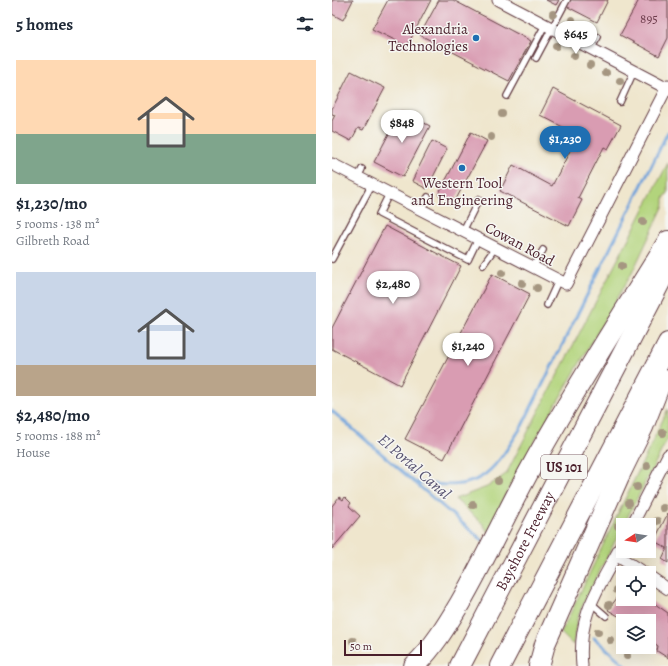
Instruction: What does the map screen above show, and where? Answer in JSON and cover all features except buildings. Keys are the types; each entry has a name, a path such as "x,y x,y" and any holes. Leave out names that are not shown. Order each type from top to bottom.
{"highway":[{"path":"414,666 436,641 475,578 531,468 668,242"},
{"name":"Bayshore Freeway","path":"460,666 668,268"},
{"name":"US 101","path":"500,666 668,343"},
{"path":"539,666 545,644 643,427 668,364"},
{"path":"508,666 537,595"}],"street":[{"path":"498,0 634,71 667,86 562,283"},
{"name":"Cowan Road","path":"332,164 363,176 390,194 562,283"},
{"path":"636,518 668,455"},
{"path":"582,666 580,646 582,627 591,603 616,555"},
{"path":"621,558 633,566"},
{"path":"656,581 668,589"}],"lane":[{"path":"508,96 548,27 567,0"},
{"path":"536,58 548,27"},
{"path":"591,49 598,37"},
{"path":"620,102 634,71"},
{"path":"332,259 369,190 363,176"},
{"path":"390,194 379,214 392,222 468,260 478,239"},
{"path":"421,210 428,197"},
{"path":"463,231 479,199"},
{"path":"483,265 495,248"},
{"path":"532,267 543,250"},
{"path":"547,305 562,283"},
{"path":"591,603 606,616"}],"green space":[{"path":"668,163 668,193 664,198 664,205 632,273 529,451 506,493 489,534 483,524 455,499 487,487 506,474"},
{"path":"668,409 668,438 627,518 616,518 616,539 577,619 573,645 561,633"}],"waterway":[{"path":"414,482 454,485 468,482 480,478 500,459 522,426 668,132"},
{"name":"El Portal Canal","path":"332,411 483,541"},
{"name":"El Portal Canal","path":"594,638 626,666"}],"place":[{"name":"Alexandria Technologies","path":"476,38"},
{"name":"Western Tool and Engineering","path":"462,168"}]}
